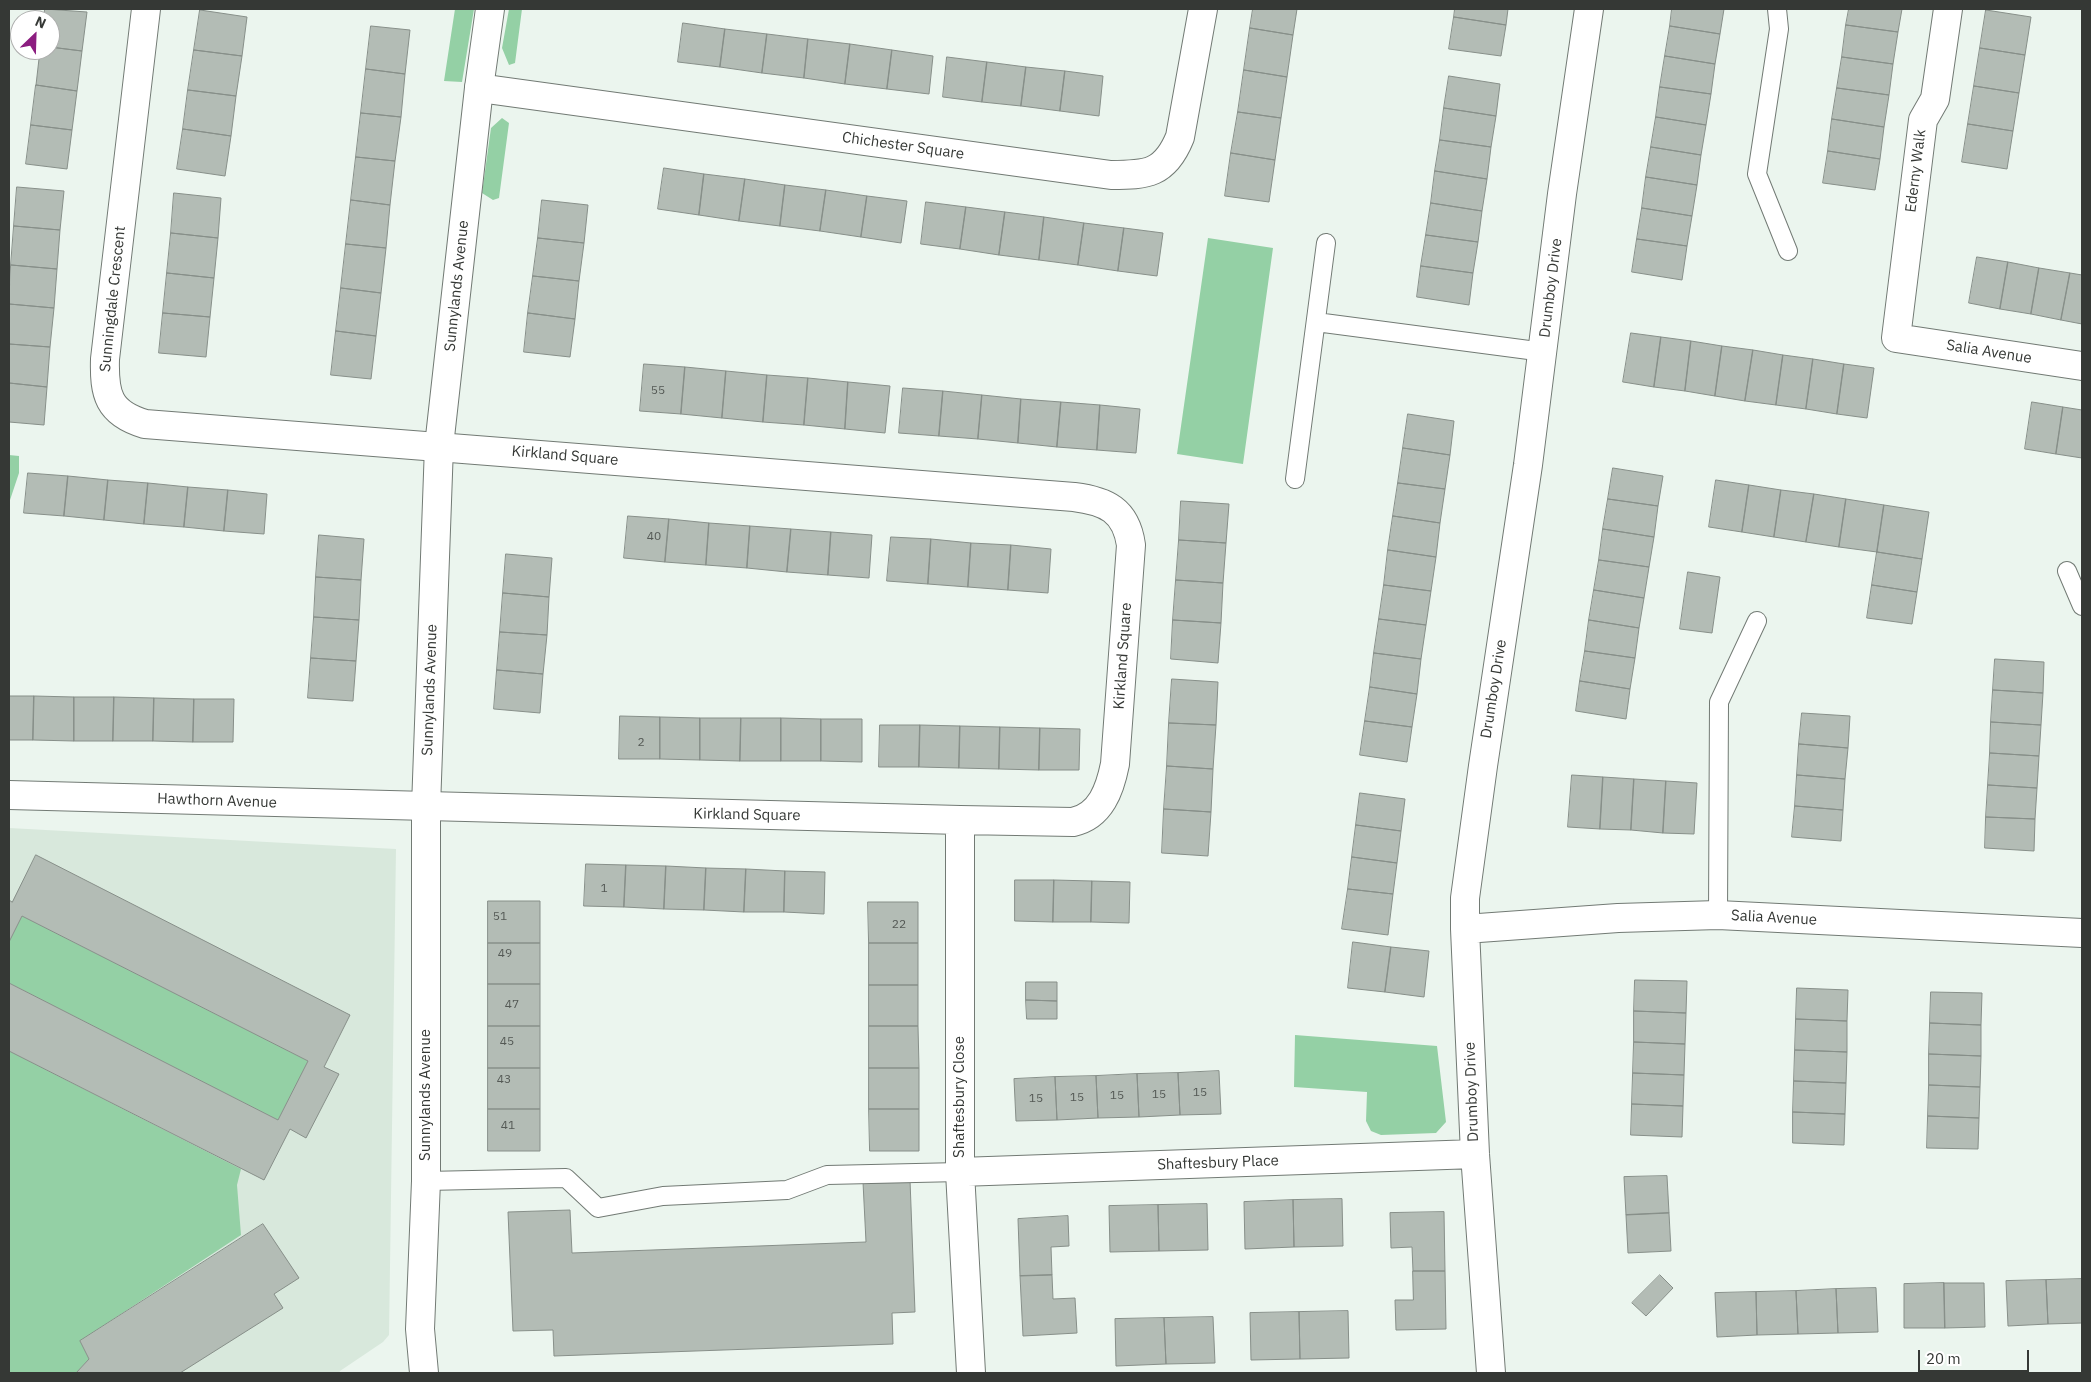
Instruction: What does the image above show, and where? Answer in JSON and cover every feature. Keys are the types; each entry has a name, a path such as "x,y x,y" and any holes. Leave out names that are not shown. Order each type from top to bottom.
{"street":[{"name":"Sunningdale Crescent","path":"146,9 105,358 106,393 113,406 128,418 145,424 439,446"},
{"name":"Sunnylands Avenue","path":"424,1373 420,1329 426,1181 426,807 439,446 479,88 490,9"},
{"name":"Chichester Square","path":"479,88 1111,175 1142,174 1154,170 1167,162 1173,154 1180,137 1203,9"},
{"name":"Drumboy Drive","path":"1491,1373 1475,1154 1465,929 1466,898 1482,766 1544,352 1562,194 1589,9"},
{"name":"Ederny Walk","path":"1896,338 1923,120 1935,100 1948,9"},
{"name":"Salia Avenue","path":"1896,338 2082,366"},
{"name":"Kirkland Square","path":"426,807 960,820 1079,820 1098,808 1106,793 1115,764 1130,552 1130,537 1126,524 1114,510 1094,501 1074,497 439,446"},
{"name":"Hawthorn Avenue","path":"9,795 426,807"},
{"name":"Shaftesbury Close","path":"960,820 960,1172 971,1373"},
{"name":"Salia Avenue","path":"1465,929 1654,916 1718,915 2082,933"},
{"name":"Shaftesbury Place","path":"960,1172 1475,1154"}],"lane":[{"path":"1777,9 1779,29 1758,174 1788,251"},
{"path":"1295,479 1326,243"},
{"path":"1316,322 1544,352"},
{"path":"2067,571 2082,606"},
{"path":"1718,915 1719,702 1757,621"},
{"path":"426,1181 566,1178 598,1208 663,1196 787,1190 827,1175 960,1172"}],"shaded area":[{"path":"9,828 396,849 389,1335 383,1342 339,1373 9,1373"}],"green space":[{"path":"455,9 474,9 462,82 444,81"},
{"path":"509,9 522,9 515,63 509,65 502,48"},
{"path":"502,118 509,123 499,198 493,200 482,193 491,128"},
{"path":"1208,238 1273,248 1243,464 1177,454"},
{"path":"9,455 19,456 19,473 9,503"},
{"path":"22,916 308,1061 278,1120 9,983 9,942"},
{"path":"1295,1035 1437,1046 1446,1122 1436,1133 1381,1135 1371,1131 1366,1121 1367,1092 1294,1087"},
{"path":"9,1051 241,1169 237,1185 241,1235 80,1341 89,1359 76,1373 9,1373"}],"building":[{"path":"1253,9 1297,9 1293,35 1250,28"},
{"path":"1455,9 1508,9 1506,25 1454,17"},
{"path":"1672,9 1724,9 1720,34 1670,26"},
{"path":"1849,9 1902,9 1898,32 1846,25"},
{"path":"60,10 87,12 82,51 60,48"},
{"path":"200,10 247,17 242,56 194,50"},
{"path":"1986,10 2031,17 2025,55 1980,48"},
{"path":"1454,17 1506,25 1501,56 1449,49"},
{"path":"683,23 725,29 720,67 678,62"},
{"path":"1846,25 1898,32 1893,64 1842,57"},
{"path":"371,26 410,30 405,74 366,69"},
{"path":"1670,26 1720,34 1715,64 1665,56"},
{"path":"1250,28 1293,35 1287,77 1244,70"},
{"path":"725,29 767,34 762,73 720,67"},
{"path":"767,34 808,39 804,78 762,73"},
{"path":"808,39 850,44 845,84 804,78"},
{"path":"850,44 892,50 887,89 845,84"},
{"path":"60,48 82,51 77,91 36,85 39,60 60,60"},
{"path":"1980,48 2025,55 2019,93 1974,86"},
{"path":"194,50 242,56 236,96 188,90"},
{"path":"892,50 933,56 929,94 887,89"},
{"path":"1665,56 1715,64 1711,94 1660,87"},
{"path":"947,57 987,62 982,102 943,97"},
{"path":"1842,57 1893,64 1889,95 1837,88"},
{"path":"987,62 1026,67 1021,106 982,102"},
{"path":"1026,67 1065,71 1060,111 1021,106"},
{"path":"366,69 405,74 401,117 361,113"},
{"path":"1244,70 1287,77 1281,118 1238,112"},
{"path":"1065,71 1103,76 1099,116 1060,111"},
{"path":"1449,76 1500,84 1496,116 1444,108"},
{"path":"36,85 77,91 72,130 31,125"},
{"path":"1974,86 2019,93 2013,131 1968,124"},
{"path":"1660,87 1711,94 1706,125 1656,117"},
{"path":"1837,88 1889,95 1884,127 1832,119"},
{"path":"188,90 236,96 231,136 183,129"},
{"path":"1444,108 1496,116 1491,147 1440,140"},
{"path":"1238,112 1281,118 1275,160 1231,153"},
{"path":"361,113 401,117 395,161 356,157"},
{"path":"1656,117 1706,125 1701,155 1651,147"},
{"path":"1832,119 1884,127 1880,159 1828,151"},
{"path":"1968,124 2013,131 2007,169 1962,162"},
{"path":"31,125 72,130 67,169 26,164"},
{"path":"183,129 231,136 225,176 177,169"},
{"path":"1440,140 1491,147 1487,179 1435,171"},
{"path":"1651,147 1701,155 1697,185 1646,177"},
{"path":"1828,151 1880,159 1875,190 1823,183"},
{"path":"1231,153 1275,160 1269,202 1225,196"},
{"path":"356,157 395,161 390,205 351,200"},
{"path":"664,168 704,174 699,215 658,209"},
{"path":"1435,171 1487,179 1482,211 1431,203"},
{"path":"704,174 745,179 739,221 699,215"},
{"path":"1646,177 1697,185 1692,216 1642,208"},
{"path":"745,179 785,185 780,226 739,221"},
{"path":"785,185 826,190 820,231 780,226"},
{"path":"17,187 64,191 60,230 14,226"},
{"path":"826,190 867,196 861,237 820,231"},
{"path":"174,193 221,198 218,238 171,233"},
{"path":"867,196 907,201 901,243 861,237"},
{"path":"351,200 390,205 386,248 346,244"},
{"path":"542,200 588,205 584,243 538,238"},
{"path":"926,202 966,207 960,249 921,244"},
{"path":"1431,203 1482,211 1478,242 1426,235"},
{"path":"966,207 1005,212 999,255 960,249"},
{"path":"1642,208 1692,216 1687,246 1637,239"},
{"path":"1005,212 1044,217 1039,260 999,255"},
{"path":"1044,217 1084,223 1078,265 1039,260"},
{"path":"1084,223 1124,228 1118,271 1078,265"},
{"path":"14,226 60,230 57,269 11,265"},
{"path":"1124,228 1163,233 1157,276 1118,271"},
{"path":"171,233 218,238 214,278 167,273"},
{"path":"1426,235 1478,242 1473,273 1421,266"},
{"path":"538,238 584,243 579,281 533,276"},
{"path":"1637,239 1687,246 1682,280 1632,272"},
{"path":"346,244 386,248 381,293 341,288"},
{"path":"1977,257 2008,262 2000,309 1969,303"},
{"path":"2008,262 2039,268 2031,314 2000,309"},
{"path":"11,265 57,269 54,308 9,304"},
{"path":"1421,266 1473,273 1469,305 1417,297"},
{"path":"2039,268 2070,273 2061,320 2031,314"},
{"path":"167,273 214,278 210,317 163,313"},
{"path":"2070,273 2082,275 2082,324 2061,320"},
{"path":"533,276 579,281 575,319 528,313"},
{"path":"341,288 381,293 376,336 336,331"},
{"path":"9,304 54,308 50,347 9,344"},
{"path":"163,313 210,317 206,357 159,353"},
{"path":"528,313 575,319 570,357 524,352"},
{"path":"336,331 376,336 371,379 331,375"},
{"path":"1631,333 1661,337 1654,387 1623,382"},
{"path":"1661,337 1691,341 1685,391 1654,387"},
{"path":"1691,341 1722,346 1715,396 1685,391"},
{"path":"9,344 50,347 47,387 9,383"},
{"path":"1722,346 1753,350 1745,401 1715,396"},
{"path":"1753,350 1783,355 1776,405 1745,401"},
{"path":"1783,355 1813,359 1806,409 1776,405"},
{"path":"1813,359 1844,364 1837,414 1806,409"},
{"path":"644,364 685,367 681,414 640,411"},
{"path":"1844,364 1874,368 1867,418 1837,414"},
{"path":"685,367 726,371 722,418 681,414"},
{"path":"726,371 767,375 763,422 722,418"},
{"path":"767,375 808,378 804,425 763,422"},
{"path":"808,378 848,382 845,429 804,425"},
{"path":"848,382 890,386 885,433 845,429"},
{"path":"9,383 47,387 44,425 9,422"},
{"path":"903,388 943,391 939,436 899,433"},
{"path":"943,391 982,395 978,439 939,436"},
{"path":"982,395 1021,399 1018,443 978,439"},
{"path":"1021,399 1061,402 1057,447 1018,443"},
{"path":"1061,402 1100,405 1097,450 1057,447"},
{"path":"2032,402 2063,407 2056,454 2025,449"},
{"path":"1100,405 1140,409 1136,453 1097,450"},
{"path":"2063,407 2082,410 2082,458 2056,454"},
{"path":"1408,414 1454,421 1450,455 1403,448"},
{"path":"1403,448 1450,455 1445,489 1398,483"},
{"path":"1613,468 1663,476 1658,506 1608,499"},
{"path":"28,473 68,476 64,516 24,513"},
{"path":"68,476 108,480 104,520 64,516"},
{"path":"108,480 148,483 144,524 104,520"},
{"path":"1716,480 1749,485 1742,532 1709,527"},
{"path":"148,483 188,487 184,527 144,524"},
{"path":"1398,483 1445,489 1440,523 1393,516"},
{"path":"1749,485 1781,490 1774,537 1742,532"},
{"path":"188,487 228,490 224,531 184,527"},
{"path":"228,490 267,494 264,534 224,531"},
{"path":"1781,490 1814,494 1806,542 1774,537"},
{"path":"1814,494 1846,499 1839,547 1806,542"},
{"path":"1608,499 1658,506 1654,537 1603,529"},
{"path":"1846,499 1884,505 1877,552 1839,547"},
{"path":"1181,501 1229,504 1226,543 1179,540"},
{"path":"1884,505 1929,512 1922,559 1877,552"},
{"path":"628,516 669,519 665,562 624,558"},
{"path":"1393,516 1440,523 1436,557 1388,550"},
{"path":"669,519 709,523 706,565 665,562"},
{"path":"709,523 750,526 747,568 706,565"},
{"path":"750,526 791,529 787,572 747,568"},
{"path":"791,529 831,532 828,575 787,572"},
{"path":"1603,529 1654,537 1649,567 1599,560"},
{"path":"831,532 872,535 869,578 828,575"},
{"path":"319,535 364,539 361,580 316,577"},
{"path":"891,537 931,539 928,584 887,581"},
{"path":"931,539 971,543 968,587 928,584"},
{"path":"1179,540 1226,543 1223,583 1176,580"},
{"path":"971,543 1011,545 1008,590 968,587"},
{"path":"1011,545 1051,549 1048,593 1008,590"},
{"path":"1388,550 1436,557 1431,591 1384,585"},
{"path":"1877,552 1922,559 1917,592 1872,585"},
{"path":"506,554 552,558 549,597 503,593"},
{"path":"1599,560 1649,567 1644,598 1594,590"},
{"path":"1688,572 1720,577 1712,633 1680,629"},
{"path":"316,577 361,580 359,620 314,617"},
{"path":"1176,580 1223,583 1221,623 1173,620"},
{"path":"1384,585 1431,591 1426,625 1379,619"},
{"path":"1872,585 1917,592 1912,624 1867,618"},
{"path":"1594,590 1644,598 1639,628 1589,620"},
{"path":"503,593 549,597 547,635 500,632"},
{"path":"314,617 359,620 356,661 311,658"},
{"path":"1379,619 1426,625 1421,659 1374,653"},
{"path":"1173,620 1221,623 1218,663 1171,659"},
{"path":"1589,620 1639,628 1635,658 1585,651"},
{"path":"500,632 547,635 543,674 497,670"},
{"path":"1585,651 1635,658 1630,689 1580,681"},
{"path":"1374,653 1421,659 1417,694 1370,687"},
{"path":"311,658 356,661 353,701 308,698"},
{"path":"1995,659 2044,662 2043,693 1993,690"},
{"path":"497,670 543,674 540,713 494,709"},
{"path":"1172,679 1218,682 1216,725 1169,723"},
{"path":"1580,681 1630,689 1626,719 1576,711"},
{"path":"1370,687 1417,694 1412,727 1365,721"},
{"path":"1993,690 2043,693 2041,725 1991,722"},
{"path":"9,696 34,696 33,740 9,740"},
{"path":"34,696 74,697 74,741 33,740"},
{"path":"74,697 114,697 113,741 74,741"},
{"path":"114,697 154,698 153,741 113,741"},
{"path":"154,698 194,699 193,742 153,741"},
{"path":"194,699 234,699 233,742 193,742"},
{"path":"1802,713 1850,716 1848,748 1799,744"},
{"path":"620,716 660,717 660,759 619,759"},
{"path":"660,717 700,718 700,760 660,759"},
{"path":"700,718 741,718 740,761 700,760"},
{"path":"741,718 781,718 781,761 740,761"},
{"path":"781,718 821,719 821,761 781,761"},
{"path":"821,719 862,719 862,762 821,761"},
{"path":"1365,721 1412,727 1407,762 1360,755"},
{"path":"1991,722 2041,725 2039,756 1990,753"},
{"path":"1169,723 1216,725 1213,769 1167,766"},
{"path":"880,725 920,725 919,767 879,767"},
{"path":"920,725 960,726 959,768 919,767"},
{"path":"960,726 1000,727 999,769 959,768"},
{"path":"1000,727 1040,728 1039,770 999,769"},
{"path":"1040,728 1080,729 1079,770 1039,770"},
{"path":"1799,744 1848,748 1845,779 1797,775"},
{"path":"1990,753 2039,756 2037,788 1988,785"},
{"path":"1167,766 1213,769 1211,812 1164,809"},
{"path":"1572,775 1603,777 1600,829 1568,827"},
{"path":"1797,775 1845,779 1843,810 1795,806"},
{"path":"1603,777 1634,779 1631,830 1600,829"},
{"path":"1634,779 1666,781 1663,833 1631,830"},
{"path":"1666,781 1697,783 1694,834 1663,833"},
{"path":"1988,785 2037,788 2035,819 1986,817"},
{"path":"1360,793 1405,799 1401,831 1356,825"},
{"path":"1795,806 1843,810 1841,841 1792,837"},
{"path":"1164,809 1211,812 1208,856 1162,853"},
{"path":"1986,817 2035,819 2034,851 1985,848"},
{"path":"1356,825 1401,831 1397,863 1352,857"},
{"path":"36,855 350,1015 324,1067 339,1074 306,1138 290,1129 264,1180 9,1051 9,983 278,1120 308,1061 22,916 9,942 9,900 12,902"},
{"path":"1352,857 1397,863 1393,894 1348,889"},
{"path":"586,864 626,865 624,907 584,906"},
{"path":"626,865 666,866 664,909 624,907"},
{"path":"666,866 706,868 704,910 664,909"},
{"path":"706,868 746,869 744,912 704,910"},
{"path":"746,869 785,871 784,912 744,912"},
{"path":"785,871 825,872 824,914 784,912"},
{"path":"1015,880 1054,880 1053,922 1015,921"},
{"path":"1054,880 1092,881 1091,922 1053,922"},
{"path":"1092,881 1130,882 1129,923 1091,922"},
{"path":"1348,889 1393,894 1388,935 1342,929"},
{"path":"488,901 540,901 540,943 488,943"},
{"path":"868,902 918,902 918,943 869,943"},
{"path":"1353,942 1391,947 1385,992 1348,988"},
{"path":"488,943 540,943 540,984 488,984"},
{"path":"869,943 918,943 918,985 869,985"},
{"path":"1391,947 1429,951 1424,997 1385,992"},
{"path":"1635,980 1687,981 1686,1013 1634,1011"},
{"path":"1026,982 1057,982 1057,1001 1026,1000"},
{"path":"488,984 540,984 540,1026 488,1026"},
{"path":"869,985 918,985 918,1026 869,1026"},
{"path":"1797,988 1848,990 1847,1021 1796,1019"},
{"path":"1931,992 1982,993 1981,1025 1930,1023"},
{"path":"1026,1000 1057,1001 1057,1019 1027,1019"},
{"path":"1634,1011 1686,1013 1685,1044 1634,1042"},
{"path":"1796,1019 1847,1021 1847,1052 1795,1050"},
{"path":"1930,1023 1981,1025 1981,1056 1929,1054"},
{"path":"488,1026 540,1026 540,1068 488,1068"},
{"path":"869,1026 918,1026 919,1068 869,1068"},
{"path":"1634,1042 1685,1044 1684,1075 1633,1073"},
{"path":"1795,1050 1847,1052 1846,1083 1794,1081"},
{"path":"1929,1054 1981,1056 1980,1087 1929,1085"},
{"path":"488,1068 540,1068 540,1109 488,1109"},
{"path":"869,1068 919,1068 919,1109 869,1109"},
{"path":"1219,1071 1221,1114 1180,1115 1178,1073"},
{"path":"1178,1073 1180,1115 1139,1117 1137,1074"},
{"path":"1633,1073 1684,1075 1683,1106 1632,1104"},
{"path":"1137,1074 1139,1117 1098,1118 1096,1076"},
{"path":"1096,1076 1098,1118 1057,1120 1055,1077"},
{"path":"1055,1077 1057,1120 1016,1121 1014,1079"},
{"path":"1794,1081 1846,1083 1845,1114 1793,1112"},
{"path":"1929,1085 1980,1087 1979,1118 1928,1116"},
{"path":"1632,1104 1683,1106 1682,1137 1631,1135"},
{"path":"488,1109 540,1109 540,1151 488,1151"},
{"path":"869,1109 919,1109 919,1151 870,1151"},
{"path":"1793,1112 1845,1114 1844,1145 1793,1143"},
{"path":"1928,1116 1979,1118 1978,1149 1927,1148"},
{"path":"1667,1176 1669,1213 1626,1215 1624,1177"},
{"path":"910,1180 915,1312 892,1313 893,1344 554,1356 553,1330 513,1331 508,1212 570,1210 572,1253 866,1242 863,1182"},
{"path":"1342,1199 1343,1246 1294,1247 1293,1200"},
{"path":"1293,1200 1294,1247 1245,1249 1244,1202"},
{"path":"1207,1204 1208,1250 1159,1251 1158,1205"},
{"path":"1158,1205 1159,1251 1110,1252 1109,1206"},
{"path":"1444,1212 1445,1271 1413,1271 1412,1247 1391,1248 1390,1213"},
{"path":"1669,1213 1671,1251 1628,1253 1626,1215"},
{"path":"1068,1216 1069,1246 1051,1247 1052,1275 1020,1276 1018,1219"},
{"path":"263,1224 299,1278 274,1294 283,1308 180,1373 76,1373 89,1359 80,1341"},
{"path":"1413,1271 1445,1271 1446,1329 1396,1330 1395,1300 1413,1300"},
{"path":"1052,1275 1053,1299 1075,1298 1077,1333 1023,1336 1020,1276"},
{"path":"1660,1275 1673,1288 1646,1316 1632,1303"},
{"path":"2082,1279 2082,1323 2048,1324 2046,1280"},
{"path":"2046,1280 2048,1324 2008,1326 2006,1281"},
{"path":"1944,1283 1984,1283 1985,1327 1945,1328"},
{"path":"1944,1283 1945,1328 1904,1328 1904,1284"},
{"path":"1876,1288 1878,1332 1838,1333 1836,1289"},
{"path":"1836,1289 1838,1333 1798,1334 1796,1291"},
{"path":"1796,1291 1798,1334 1757,1335 1756,1292"},
{"path":"1756,1292 1757,1335 1717,1337 1715,1293"},
{"path":"1348,1311 1349,1358 1300,1359 1299,1312"},
{"path":"1299,1312 1300,1359 1251,1360 1250,1313"},
{"path":"1213,1317 1215,1363 1166,1364 1164,1318"},
{"path":"1164,1318 1166,1364 1116,1366 1115,1319"}]}
